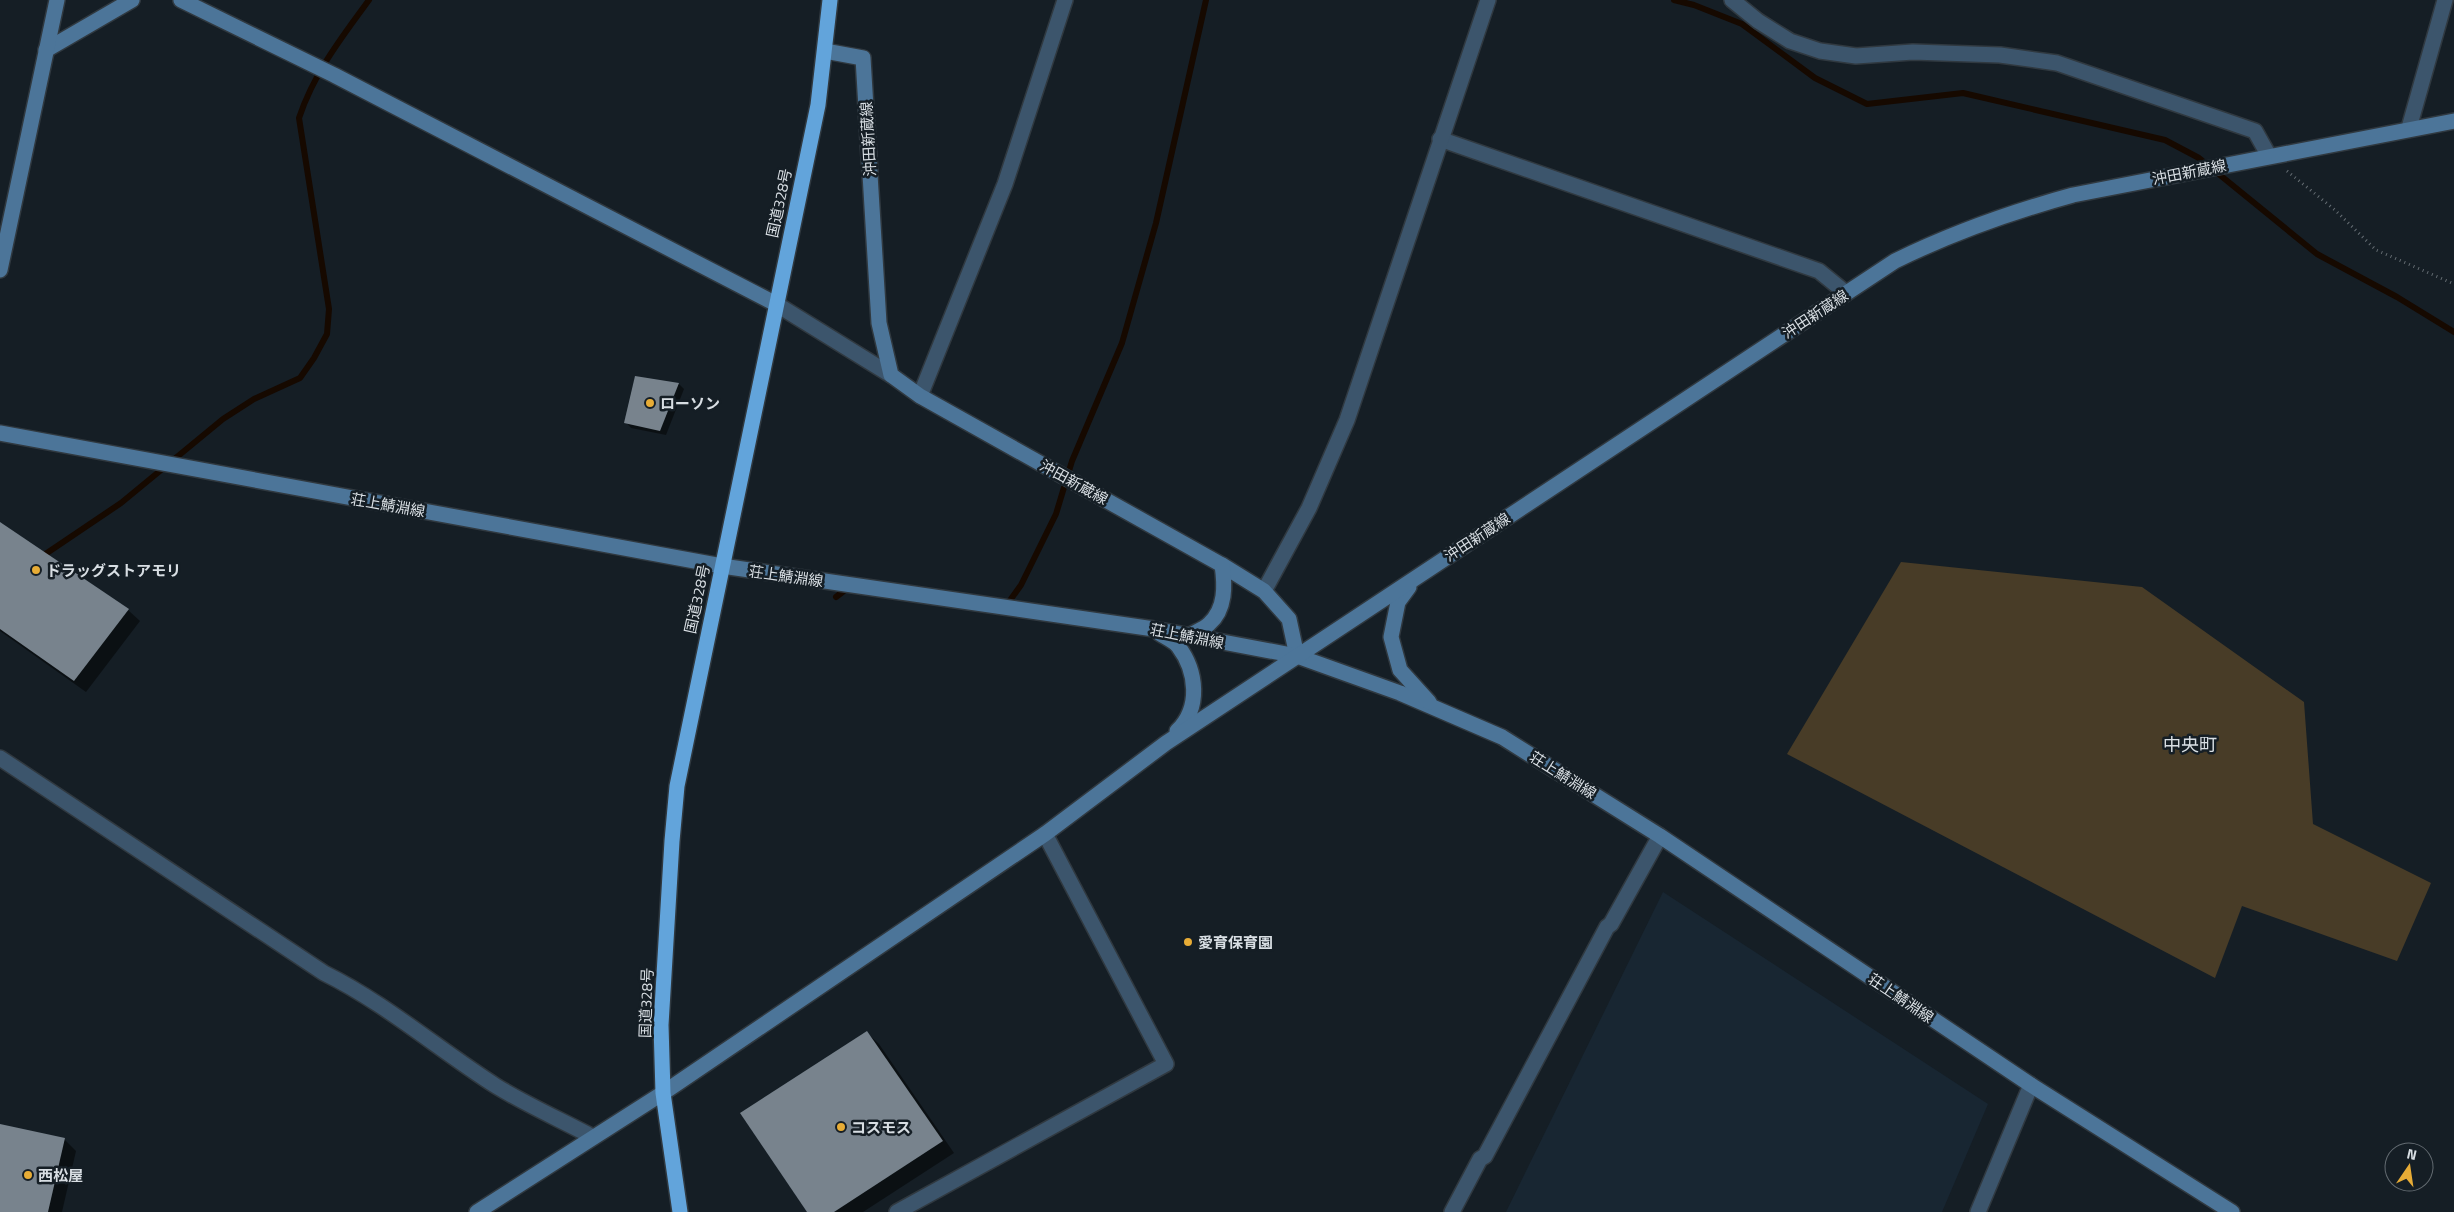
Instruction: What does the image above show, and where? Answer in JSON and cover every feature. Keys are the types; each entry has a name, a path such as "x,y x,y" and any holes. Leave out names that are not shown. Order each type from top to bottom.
{"highway":[{"name":"国道328号","path":"680,1212 663,1093 661,1024 677,786 818,105 830,0"}],"main road":[{"path":"0,270 56,0"},
{"path":"46,50 132,0"},
{"path":"181,0 334,75 776,304"},
{"name":"沖田新蔵線","path":"825,51 863,58 879,323 891,375 920,396 1222,565 1264,591 1289,619 1297,656 1894,261 1932,243 2020,209 2073,195 2409,128 2454,121"},
{"name":"荘上鯖淵線","path":"0,433 722,566 1154,629 1297,656 1433,707 1502,737 1660,836 2031,1085 2232,1212"},
{"path":"1189,636 1210,624 1216,615 1226,586 1222,565"},
{"path":"1420,575 1398,602 1391,637 1400,670 1433,707"},
{"path":"1154,629 1177,645 1192,669 1194,697 1186,723 1166,743"},
{"path":"477,1212 663,1093 1045,834 1166,743 1297,656"}],"street":[{"path":"920,396 1005,184 1065,0"},
{"path":"1264,591 1309,508 1347,420 1488,0"},
{"path":"1732,0 1758,21 1790,41 1820,51 1856,56 1913,52 2000,55 2057,64 2254,130 2270,156"},
{"path":"2409,128 2445,0"},
{"path":"1440,139 1819,271 1846,293"},
{"path":"776,304 891,375"},
{"path":"0,758 324,973 418,1032 497,1086 593,1137"},
{"path":"897,1212 1166,1064 1045,834"},
{"path":"1452,1212 1480,1159 1485,1156 1606,927 1611,924 1660,836"},
{"path":"1978,1212 2031,1085"}],"path":[{"path":"2270,156 2335,210 2376,250 2454,284"}],"shaded area":[{"path":"1901,562 2142,587 2304,702 2313,824 2431,883 2397,961 2242,906 2215,978 1787,754"},
{"path":"1663,892 1988,1104 1942,1212 1506,1212"}],"building":[{"name":"ローソン","path":"635,376 679,383 660,431 624,423"},
{"name":"ドラッグストアモリ","path":"0,522 129,609 74,681 0,629"},
{"name":"コスモス","path":"867,1031 943,1141 834,1212 807,1212 740,1113"},
{"name":"西松屋","path":"0,1124 65,1138 48,1212 0,1212"}],"waterway":[{"path":"41,557 121,503 223,419 254,399 300,378 314,358 327,334 329,309 299,118 320,71 369,0"},
{"path":"1006,606 1021,585 1056,514 1072,461 1122,343 1156,223 1206,0"},
{"path":"1674,0 1694,5 1742,24 1815,78 1867,104 1963,93 2165,140 2199,158 2317,254 2397,297 2454,332"},
{"path":"836,597 849,587"}],"place":[{"name":"ローソン","path":"650,403"},
{"name":"ドラッグストアモリ","path":"36,570"},
{"name":"愛育保育園","path":"1188,942"},
{"name":"コスモス","path":"841,1127"},
{"name":"西松屋","path":"28,1175"}],"district":[{"name":"中央町","path":"2190,744"}]}
